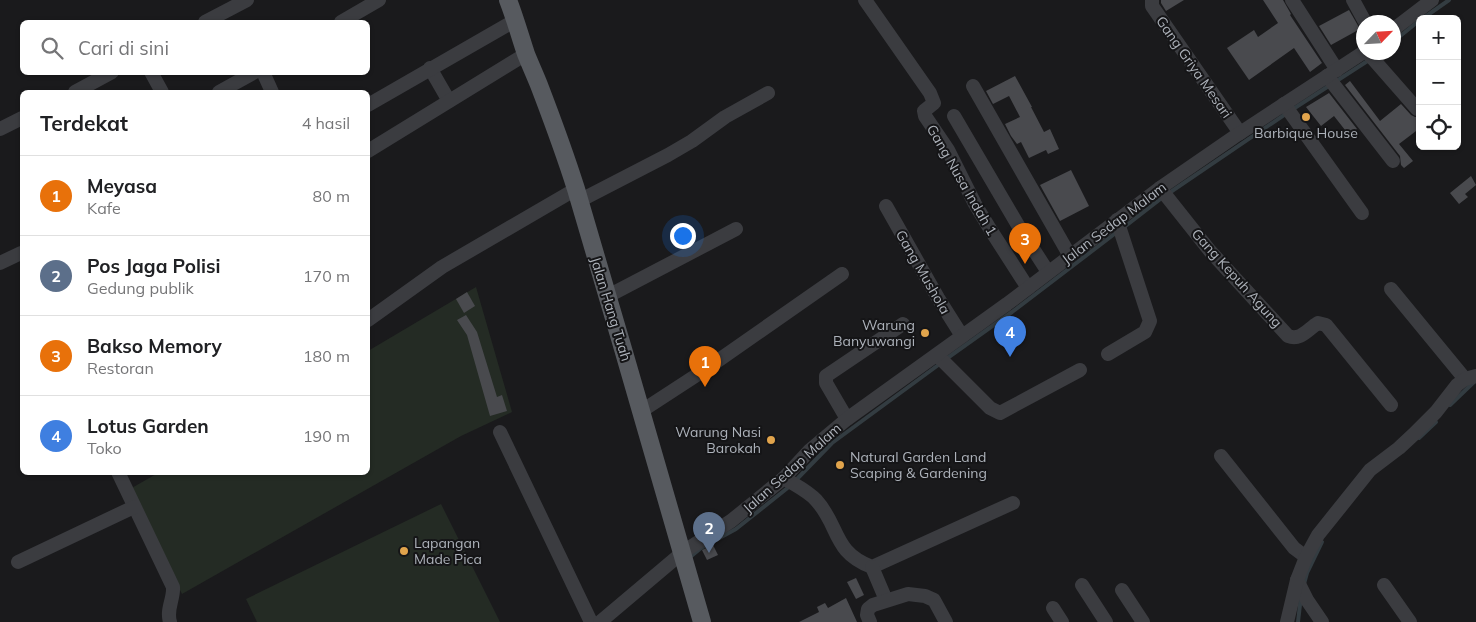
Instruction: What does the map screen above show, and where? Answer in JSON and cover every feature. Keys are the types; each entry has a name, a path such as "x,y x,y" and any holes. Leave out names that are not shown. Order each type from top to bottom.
{"main road":[{"name":"Jalan Hang Tuah","path":"508,0 526,54 539,83 577,195 625,351 640,412 683,552 702,622"}],"street":[{"path":"209,20 248,0"},
{"path":"344,20 379,0"},
{"name":"Gang Nusa Indah 1","path":"865,0 930,93 934,103 924,111 925,116 948,150 990,230 1028,288"},
{"name":"Gang Griya Mesari","path":"1152,0 1152,6 1240,133"},
{"path":"1292,0 1332,78 1393,161"},
{"path":"1353,0 1360,15"},
{"path":"1401,24 1432,0"},
{"path":"370,104 516,20"},
{"path":"370,150 526,54"},
{"name":"Jalan Sedap Malam","path":"600,622 683,552 706,539 789,481 815,446 847,419 941,360 962,336 1070,256 1120,228 1240,133 1288,110 1360,60"},
{"path":"1373,60 1416,108"},
{"path":"430,68 449,101"},
{"path":"79,90 106,75"},
{"path":"153,75 161,90"},
{"path":"223,90 250,75"},
{"path":"264,75 271,90"},
{"path":"973,86 1070,256"},
{"path":"370,319 442,267 577,195 668,155 692,141 725,117 768,93"},
{"path":"1288,110 1362,213"},
{"path":"954,116 1019,227 1048,272"},
{"path":"0,129 20,119"},
{"name":"Gang Kepuh Agung","path":"1164,193 1210,251 1288,336 1293,338 1300,337 1318,323 1326,325 1391,405"},
{"name":"Gang Mushola","path":"886,206 962,336"},
{"path":"1108,354 1145,332 1150,321 1120,228"},
{"path":"608,296 736,229"},
{"path":"0,263 20,253"},
{"path":"640,412 706,369 842,274"},
{"path":"1287,622 1301,589 1306,557 1318,535 1370,470 1413,435 1436,412 1457,386 1471,378 1392,289"},
{"path":"847,419 826,383 826,376 903,324"},
{"path":"941,360 990,408 1000,413 1080,370"},
{"path":"500,432 591,622"},
{"path":"1221,456 1294,548 1306,557"},
{"path":"119,475 172,587 173,592 169,608 170,622"},
{"path":"789,481 816,500 850,556 872,567 886,600"},
{"path":"872,567 1013,503"},
{"path":"18,562 134,507"},
{"path":"1082,585 1106,622"},
{"path":"1384,586 1410,622"},
{"path":"1301,589 1322,622"},
{"path":"1122,590 1143,622"},
{"path":"870,622 867,615 868,610 873,605 908,594 925,596 934,600 946,622"},
{"path":"1053,608 1062,622"}],"shaded area":[{"path":"476,287 512,412 461,436 182,594 130,489 154,475 370,475 370,350"},
{"name":"Lapangan Made Pica","path":"441,504 500,622 257,622 246,599"}],"building":[{"path":"1161,0 1184,0 1166,11"},
{"path":"1263,0 1283,0 1290,15 1322,63 1310,72 1294,48 1249,80 1227,48 1254,30 1258,37 1278,23"},
{"path":"1349,10 1356,22 1356,31 1331,45 1319,26"},
{"path":"1015,76 1044,132 1050,129 1059,149 1048,154 1046,150 1029,158 1021,142 1017,144 1011,136 1005,124 1020,117 1009,96 993,104 986,91"},
{"path":"1350,81 1380,121 1401,104 1411,115 1416,117 1416,131 1399,144 1413,161 1404,168 1401,165 1400,156 1345,85"},
{"path":"1329,93 1357,129 1349,135 1334,116 1321,126 1306,107"},
{"path":"1071,170 1089,206 1060,221 1040,185"},
{"path":"1471,176 1476,185 1465,194 1468,197 1459,204 1450,193"},
{"path":"467,292 475,306 464,313 456,299"},
{"path":"466,315 477,332 497,397 502,395 507,411 490,416 467,335 457,320"},
{"path":"713,545 718,555 707,560 702,550"},
{"path":"856,578 864,595 856,599 847,582"},
{"path":"846,598 857,622 799,622 819,612 817,607 825,603 828,608"}],"waterway":[{"path":"1428,15 1449,0"},
{"path":"1401,35 1416,23"},
{"path":"1169,193 1369,60"},
{"path":"1123,228 1163,197"},
{"path":"946,359 1012,312 1117,232"},
{"path":"795,481 832,443 941,363"},
{"path":"1450,405 1474,382"},
{"path":"1419,438 1436,422"},
{"path":"689,558 701,548 736,529 790,486"},
{"path":"1304,584 1307,573 1322,542"},
{"path":"1298,622 1301,596"}],"place":[{"name":"Barbique House","path":"1306,117"},
{"name":"Bakso Memory","path":"1025,264"},
{"name":"Warung Banyuwangi","path":"925,333"},
{"name":"Lotus Garden","path":"1010,357"},
{"name":"Meyasa","path":"705,387"},
{"name":"Warung Nasi Barokah","path":"771,440"},
{"name":"Natural Garden Land Scaping & Gardening","path":"840,465"},
{"name":"Lapangan Made Pica","path":"404,551"},
{"name":"Pos Jaga Polisi","path":"709,553"}]}
